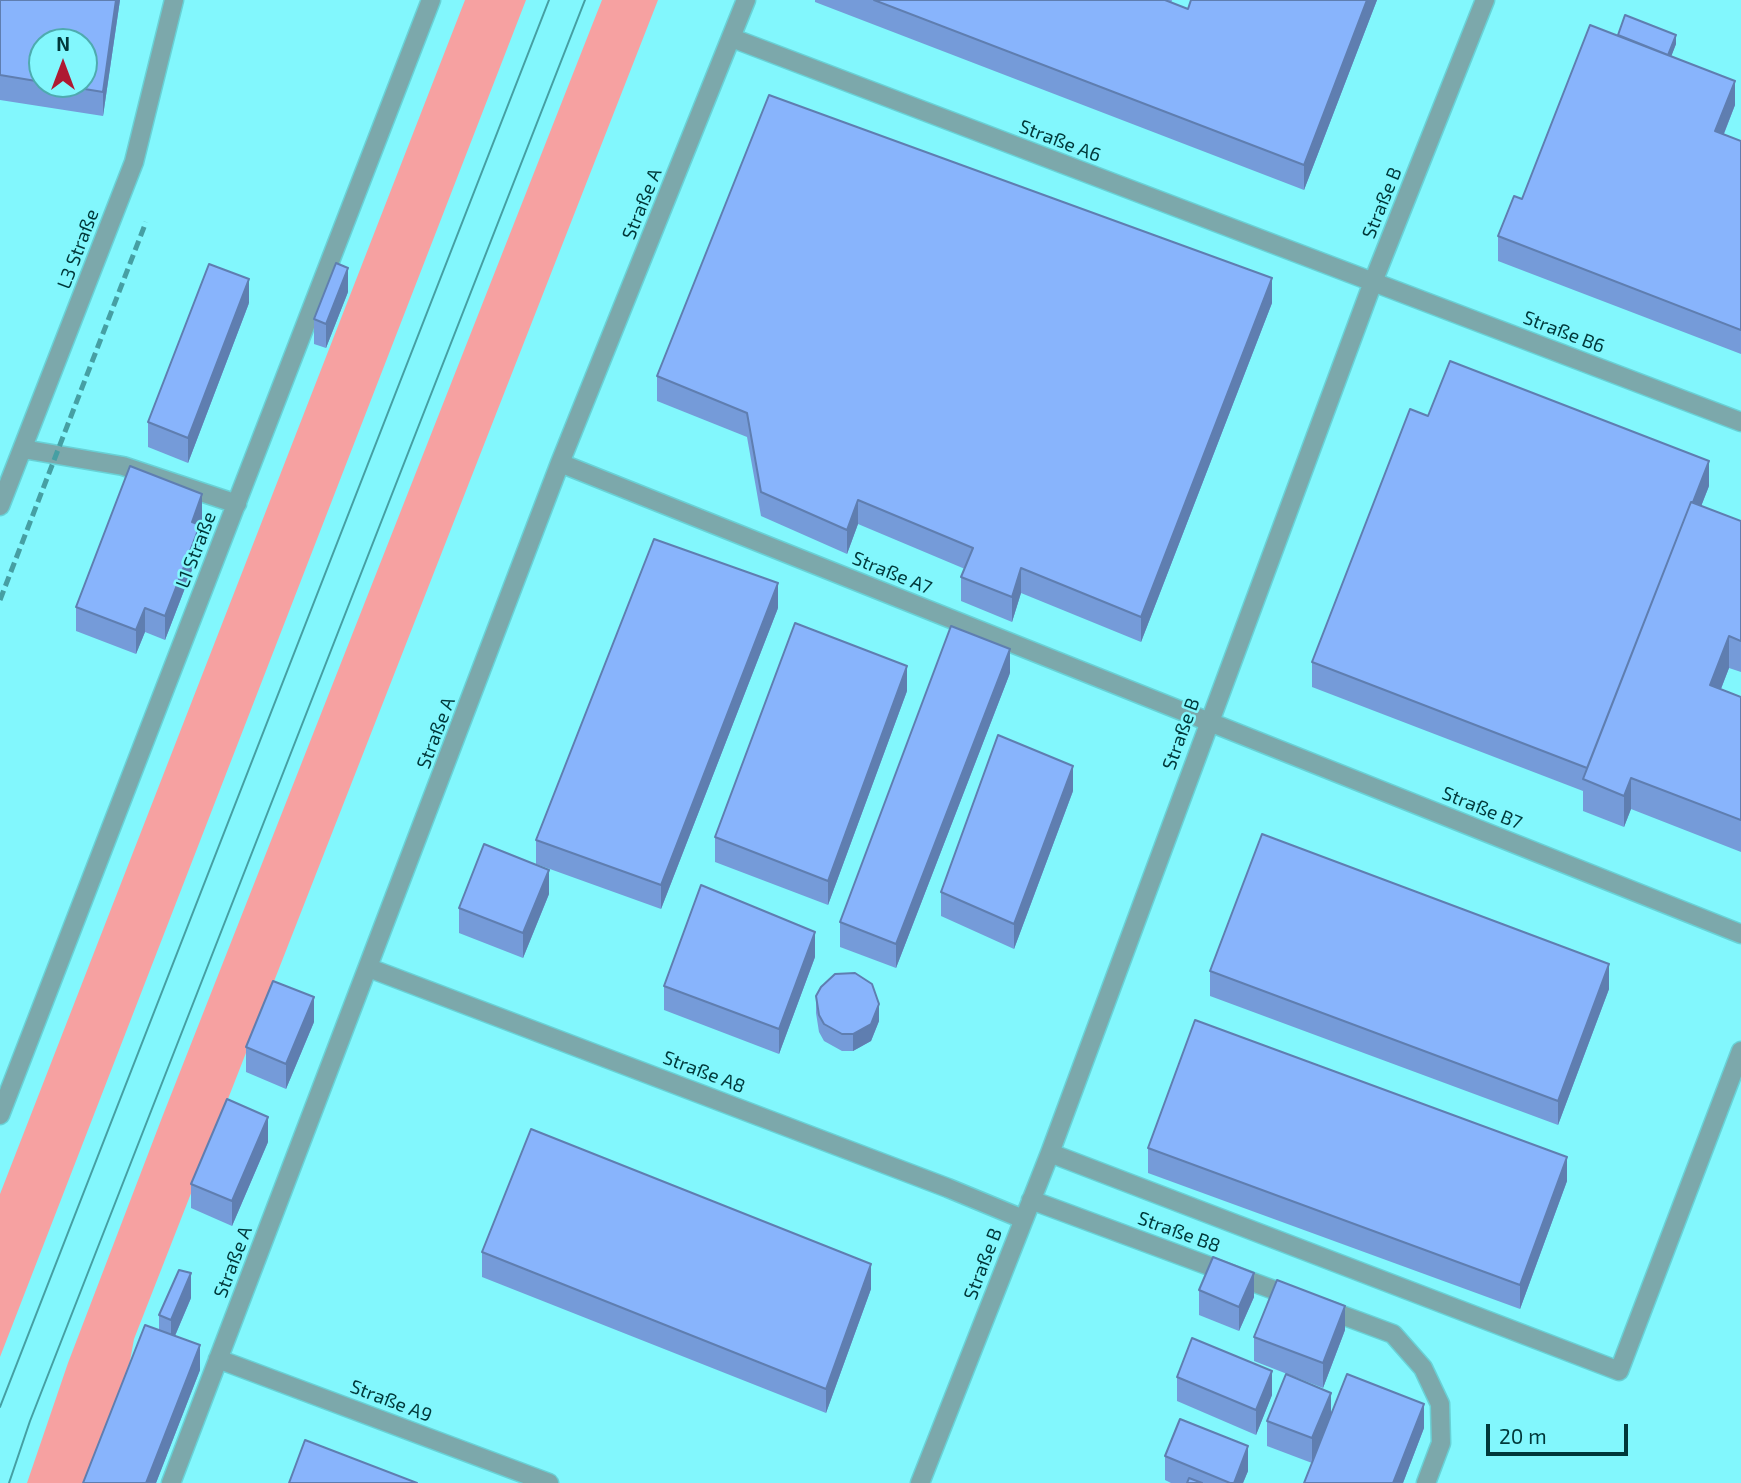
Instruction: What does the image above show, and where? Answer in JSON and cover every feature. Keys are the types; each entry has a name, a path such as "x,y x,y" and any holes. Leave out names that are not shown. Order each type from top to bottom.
{"lane":[{"name":"L3 Straße","path":"0,506 134,162 174,0"},
{"name":"L1 Straße","path":"0,1115 431,0"},
{"name":"Straße A","path":"172,1483 560,463 746,0"},
{"name":"Straße B","path":"920,1483 1050,1153 1373,282 1485,0"},
{"name":"Straße A6","path":"732,38 1373,282"},
{"name":"Straße B6","path":"1373,282 1741,422"},
{"path":"23,449 123,466 237,505"},
{"name":"Straße A7","path":"560,463 1208,721"},
{"name":"Straße B7","path":"1208,721 1741,934"},
{"name":"Straße A8","path":"369,968 1023,1219"},
{"path":"1050,1153 1619,1371 1741,1051"},
{"name":"Straße B8","path":"1031,1199 1393,1334 1423,1368 1440,1404 1441,1443 1426,1483"},
{"name":"Straße A9","path":"218,1359 549,1483"}],"shaded area":[{"path":"465,0 526,0 0,1357 0,1194"},
{"path":"602,0 658,0 134,1339 130,1361 88,1483 27,1483 68,1363 163,1115"}],"building":[{"path":"0,0 116,0 103,92 98,91 98,28 28,28 28,80 0,75"},
{"path":"874,0 1165,0 1188,9 1191,0 1367,0 1304,165"},
{"path":"1625,15 1676,35 1668,55 1618,35"},
{"path":"1590,25 1735,81 1715,131 1741,141 1741,330 1498,236 1514,196 1522,199"},
{"path":"769,95 1272,278 1141,617 1021,568 1012,597 961,577 973,548 858,500 847,530 761,492 747,413 657,376"},
{"path":"336,263 348,268 326,324 314,319"},
{"path":"209,264 249,279 188,438 148,422"},
{"path":"1450,361 1709,461 1587,768 1312,662 1410,409 1428,416"},
{"path":"130,466 202,494 192,522 200,525 165,616 145,608 136,630 76,607"},
{"path":"1691,502 1741,521 1741,641 1729,636 1710,685 1741,697 1741,820 1631,778 1624,796 1583,779"},
{"path":"654,539 778,583 661,885 536,840"},
{"path":"795,623 907,666 828,881 715,837"},
{"path":"951,626 1010,649 896,944 840,922"},
{"path":"998,735 1073,766 1014,924 941,892"},
{"path":"1262,834 1609,964 1558,1101 1210,971"},
{"path":"484,844 549,870 523,933 459,908"},
{"path":"701,885 815,932 779,1029 664,986"},
{"path":"855,973 872,984 879,1004 871,1024 853,1034 842,1034 824,1024 819,1015 816,996 835,974"},
{"path":"273,981 314,997 286,1064 246,1047"},
{"path":"1195,1020 1567,1157 1520,1285 1148,1148"},
{"path":"227,1099 268,1117 232,1201 191,1184"},
{"path":"531,1129 871,1264 826,1389 482,1252"},
{"path":"1213,1257 1254,1273 1239,1307 1199,1290"},
{"path":"179,1270 191,1273 171,1320 159,1315"},
{"path":"1277,1280 1345,1306 1323,1363 1254,1337"},
{"path":"145,1325 200,1345 146,1483 83,1483"},
{"path":"1192,1338 1272,1371 1256,1410 1177,1377"},
{"path":"1286,1374 1331,1393 1312,1438 1267,1421"},
{"path":"1347,1374 1424,1404 1393,1483 1304,1483"},
{"path":"1180,1419 1248,1446 1234,1483 1165,1456"},
{"path":"305,1440 417,1483 289,1483"},
{"path":"1189,1478 1202,1483 1187,1483"}],"tram line":[{"path":"0,1407 549,0"},
{"path":"9,1483 30,1421 585,0"}],"railway":[{"path":"0,600 146,222"}]}
